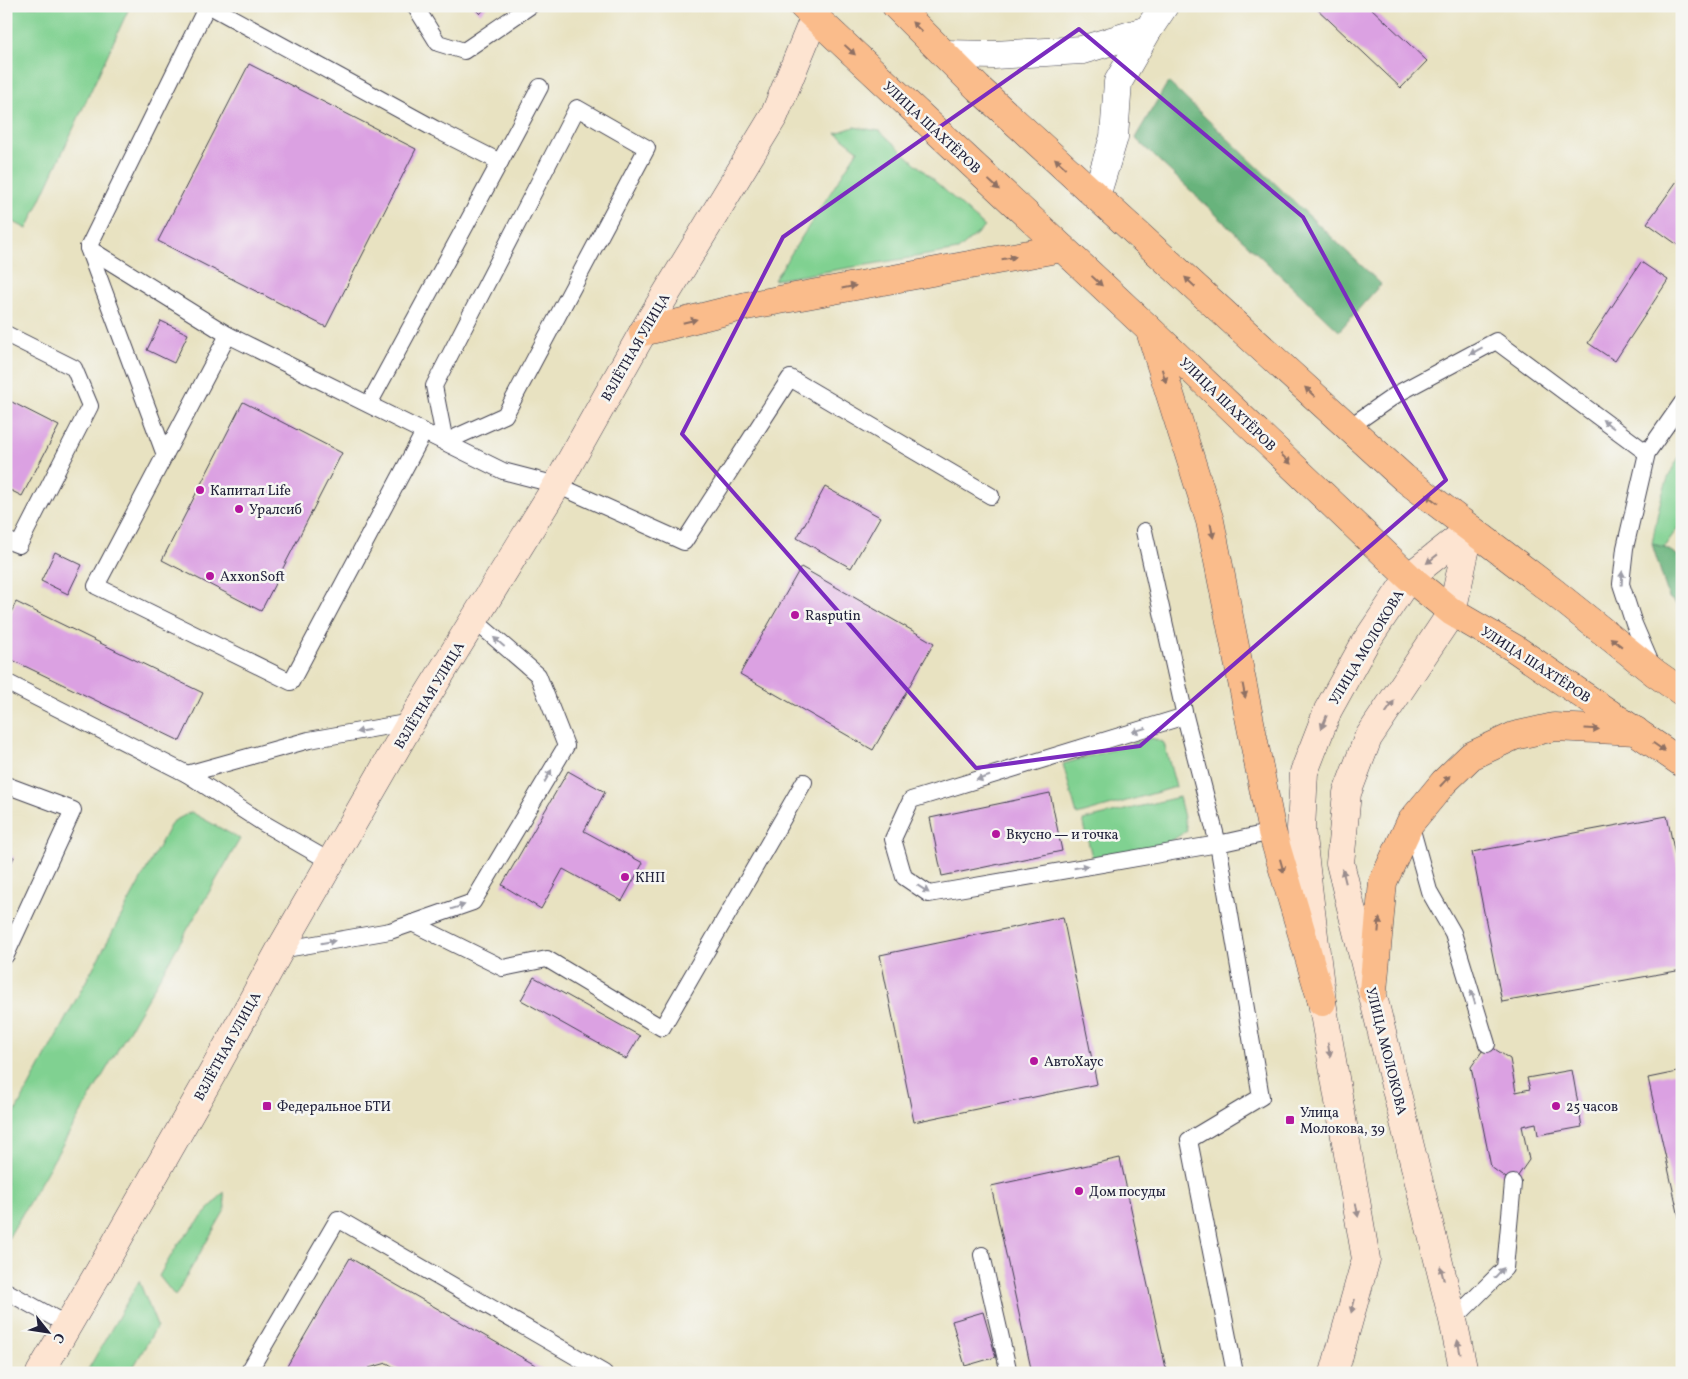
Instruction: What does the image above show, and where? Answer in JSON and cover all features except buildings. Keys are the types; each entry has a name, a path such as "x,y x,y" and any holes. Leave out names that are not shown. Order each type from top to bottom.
{"main road":[{"path":"896,6 978,88 1404,478 1682,692"},
{"name":"УЛИЦА ШАХТЁРОВ","path":"812,10 1409,577 1452,612 1514,648 1682,763"},
{"name":"ВЗЛЁТНАЯ УЛИЦА","path":"40,1373 411,722 557,485 642,332 774,116 812,10"},
{"path":"642,332 746,306 1062,248"},
{"path":"1149,329 1210,521 1272,832 1322,1002"},
{"name":"УЛИЦА МОЛОКОВА","path":"1334,1373 1366,1259 1322,1002 1301,829 1304,772 1328,710 1366,644 1409,577 1470,529"},
{"name":"УЛИЦА МОЛОКОВА","path":"1464,1373 1453,1320 1340,863 1347,793 1368,738 1452,612 1470,529"},
{"path":"1373,991 1383,882 1410,823 1444,782 1471,756 1514,736 1554,727 1636,731"}],"street":[{"path":"1096,196 1114,137 1118,82 1164,6"},
{"path":"944,54 1082,50 1148,30"}],"lane":[{"path":"165,455 88,248 209,6 500,162"},
{"path":"415,6 438,43 464,51 530,6"},
{"path":"369,404 540,87"},
{"path":"577,108 647,148 505,415 445,442 434,386 577,108"},
{"path":"88,248 228,335 503,471 557,485 684,542 790,378 991,496"},
{"path":"6,334 74,368 90,406 19,545 6,540"},
{"path":"228,335 96,586 291,682 424,432"},
{"path":"1348,428 1397,394 1496,341 1647,453"},
{"path":"1655,673 1634,624 1621,584 1625,548 1647,453 1682,403"},
{"path":"1144,531 1185,716 1218,844 1261,1097 1189,1140 1235,1373"},
{"path":"280,950 390,931 473,902 566,746 538,675 474,620"},
{"path":"6,682 187,774 263,823 331,862"},
{"path":"1185,716 911,800 894,839 904,877 929,894 1218,844 1272,832"},
{"path":"187,774 309,740 411,722"},
{"path":"412,923 503,968 547,959 662,1028 804,782"},
{"path":"6,785 73,810 6,955"},
{"path":"1410,823 1429,891 1453,932 1487,1044"},
{"path":"1453,1320 1505,1268 1513,1183"},
{"path":"248,1373 338,1218 604,1373"},
{"path":"982,1255 1009,1373"},
{"path":"6,1291 67,1325"}],"highlighted area":[{"path":"1079,29 1303,217 1446,480 1140,746 976,768 682,434 783,237"}],"green space":[{"path":"6,6 130,6 27,229 6,218"},
{"path":"1168,82 1381,284 1339,331 1135,138"},
{"path":"854,127 880,131 985,227 958,250 774,280 858,150 836,133"},
{"path":"1682,453 1682,522 1664,547 1652,544 1665,485"},
{"path":"1652,544 1664,547 1682,558 1682,608 1669,598"},
{"path":"1152,738 1164,743 1176,787 1077,815 1063,764"},
{"path":"1179,797 1187,830 1178,837 1155,847 1093,861 1083,820"},
{"path":"191,812 240,839 6,1242 6,1129 172,822"},
{"path":"224,1192 225,1210 175,1296 159,1276 178,1244"},
{"path":"139,1281 157,1326 130,1373 86,1373"}],"place":[{"name":"Капитал Life","path":"200,490"},
{"name":"Уралсиб","path":"239,509"},
{"name":"AxxonSoft","path":"210,576"},
{"name":"Rasputin","path":"795,615"},
{"name":"Вкусно — и точка","path":"996,834"},
{"name":"КНП","path":"625,877"},
{"name":"АвтоХаус","path":"1034,1061"},
{"name":"Федеральное БТИ","path":"267,1106"},
{"name":"25 часов","path":"1556,1106"},
{"name":"Улица Молокова, 39","path":"1290,1120"},
{"name":"Дом посуды","path":"1079,1191"}]}
